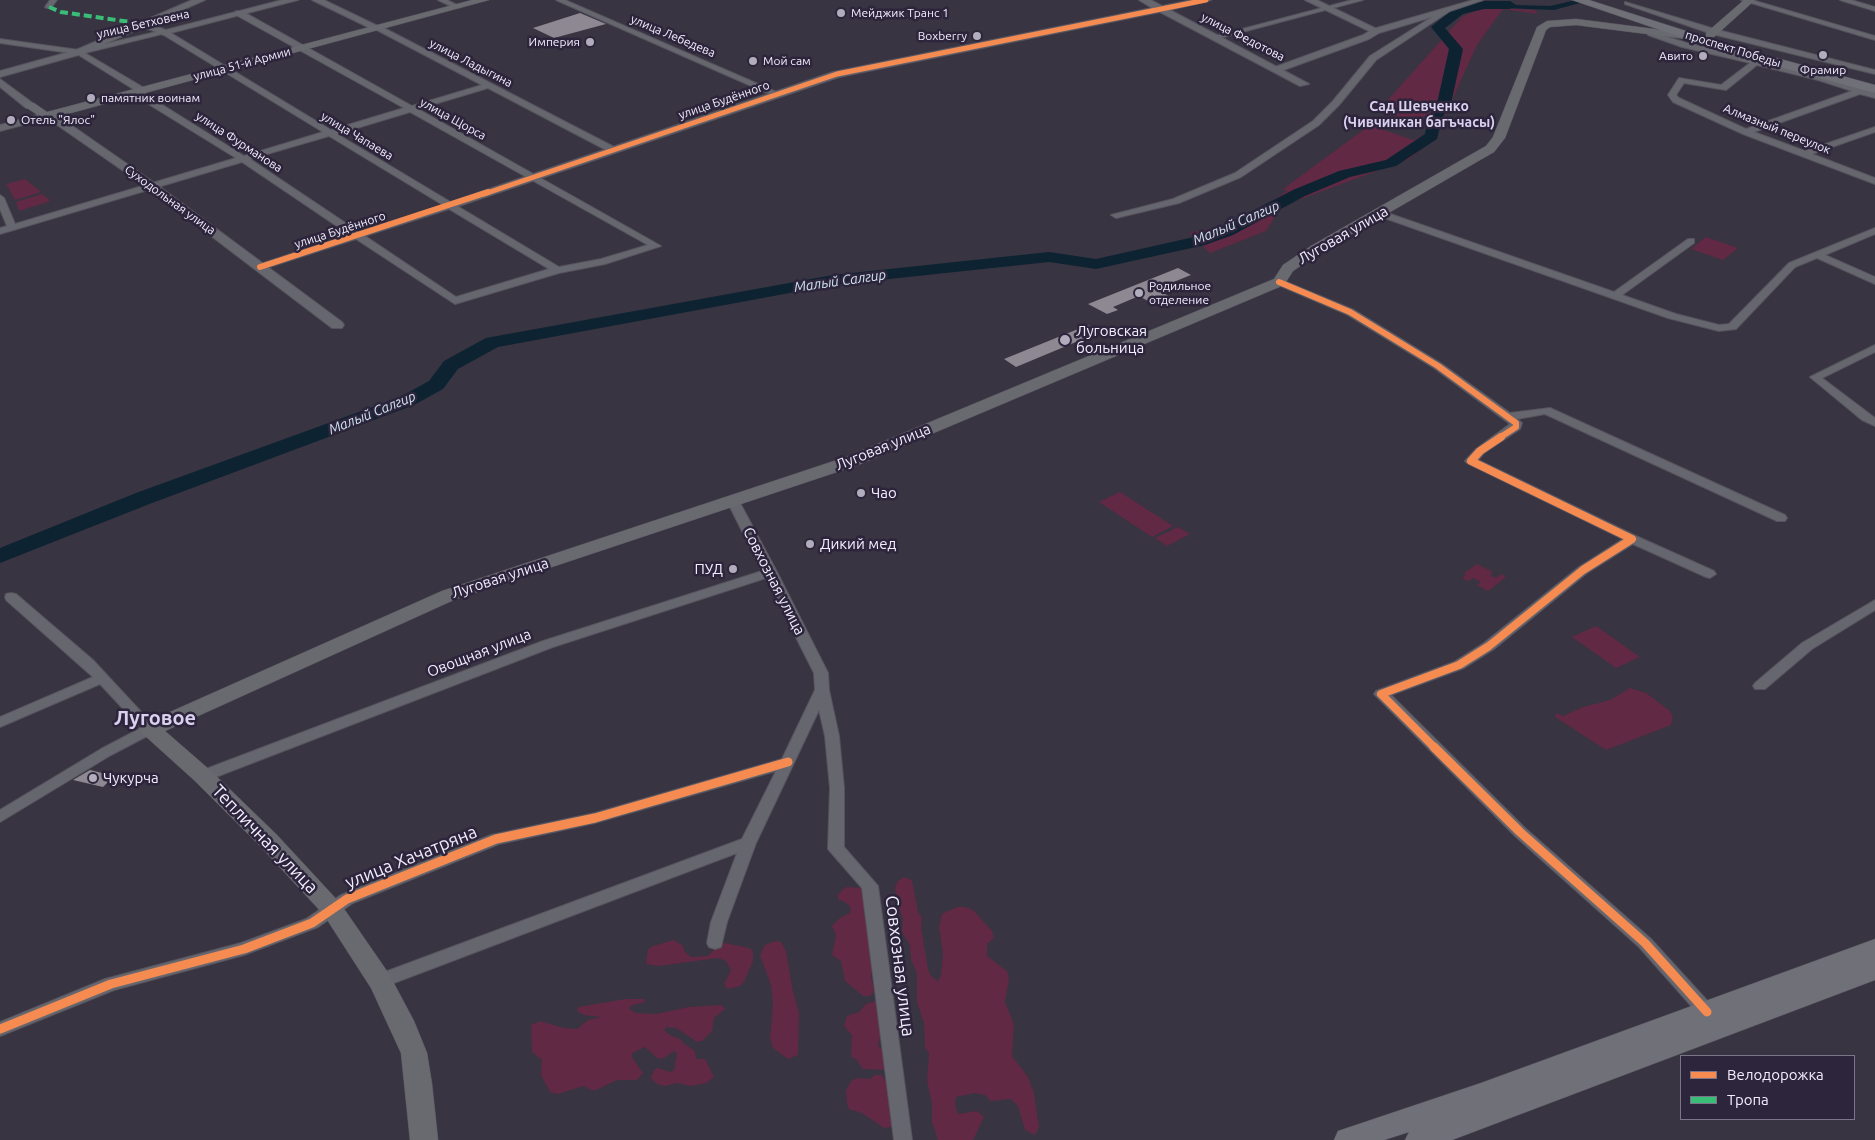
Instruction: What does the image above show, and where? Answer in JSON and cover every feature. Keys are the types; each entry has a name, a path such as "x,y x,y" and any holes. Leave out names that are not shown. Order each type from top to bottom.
{"main road":[{"name":"улица 51-й Армии","path":"45,116 484,0"},
{"path":"1578,0 1597,2"},
{"path":"1713,34 1748,0"},
{"name":"проспект Победы","path":"1597,2 1654,29 1686,36 1747,55 1875,89"},
{"name":"проспект Победы","path":"1597,2 1713,34 1858,70 1875,78"},
{"name":"Луговая улица","path":"150,729 449,595 852,460 1279,282 1288,268 1379,213 1478,158 1495,144 1512,108 1541,29 1547,24 1576,22 1654,29"},
{"path":"30,106 46,102"},
{"name":"Суходольная улица","path":"30,106 45,116"},
{"name":"Тепличная улица","path":"150,729 203,776 269,840 332,909 380,981 401,1021 414,1053 420,1084 424,1140"},
{"path":"1419,1140 1864,972 1875,950"},
{"path":"1348,1140 1425,1115 1707,1012 1864,972"}],"street":[{"path":"80,52 200,0"},
{"name":"улица Бетховена","path":"0,74 80,52 293,0"},
{"name":"улица Ладыгина","path":"317,0 377,28 613,150"},
{"path":"441,0 457,7"},
{"name":"улица Лебедева","path":"560,0 777,94"},
{"name":"улица Федотова","path":"1144,0 1304,84"},
{"name":"улица Будённого","path":"260,267 449,206 837,74 1206,0"},
{"path":"1310,0 1376,31"},
{"path":"1216,37 1360,0"},
{"path":"1278,69 1366,37 1376,31 1480,0"},
{"path":"1748,0 1875,38"},
{"path":"1846,0 1875,9"},
{"path":"1627,3 1713,34"},
{"path":"1116,215 1176,201 1238,175 1316,123 1336,103 1373,58 1450,8"},
{"name":"улица Щорса","path":"239,13 656,246 602,262 557,270"},
{"name":"улица Чапаева","path":"144,24 163,32 223,70 557,270"},
{"path":"1654,29 1685,45 1822,78 1875,96"},
{"name":"улица Фурманова","path":"0,41 80,52 143,91 140,95 242,158 455,301 557,270"},
{"name":"Алмазный переулок","path":"1755,63 1723,88 1682,80 1676,86 1672,95 1676,100 1746,132 1875,181"},
{"path":"1858,70 1875,65"},
{"path":"1858,70 1875,72"},
{"name":"Суходольная улица","path":"0,82 30,106"},
{"path":"0,231 488,86"},
{"path":"1746,132 1860,91"},
{"name":"Суходольная улица","path":"45,116 54,118 152,186 337,324"},
{"name":"улица 51-й Армии","path":"0,128 45,116"},
{"path":"1805,154 1875,129"},
{"path":"0,198 12,228"},
{"path":"1379,213 1678,318 1713,327 1726,328 1732,327 1792,265 1875,231"},
{"path":"1615,296 1691,241"},
{"path":"1816,255 1875,281"},
{"path":"1279,282 1350,312 1438,366 1516,423 1516,427 1480,451 1471,461 1632,539 1710,574"},
{"path":"1875,348 1816,377 1866,418 1875,423"},
{"path":"1509,417 1546,410 1781,518"},
{"name":"Совхозная улица","path":"733,501 821,673 822,690 832,736 837,788 836,849 870,886 903,1140"},
{"path":"1632,539 1583,570 1489,646 1459,665 1381,694 1520,832 1645,943 1707,1012"},
{"name":"Овощная улица","path":"203,776 548,644 771,572"},
{"name":"Тепличная улица","path":"11,597 103,678 150,729"},
{"path":"1760,686 1807,646 1875,604"},
{"path":"0,722 103,678"},
{"path":"715,943 718,922 748,843 822,690"},
{"name":"Луговая улица","path":"0,817 106,752 150,729"},
{"name":"улица Хачатряна","path":"0,1029 111,984 244,949 312,923 348,898 496,839 594,818 788,762"},
{"path":"380,981 748,843"}],"shaded area":[{"path":"1481,7 1535,10 1538,14 1503,9 1477,45 1435,138 1409,159 1282,206 1266,231 1210,253 1189,233 1241,222 1287,191 1283,189 1370,125 1413,140 1426,135 1429,128 1378,111 1462,17"},
{"path":"25,179 41,192 15,200 6,184"},
{"path":"42,194 50,200 48,202 19,211 16,202"},
{"path":"1706,237 1738,248 1723,260 1691,249"},
{"path":"1120,492 1173,526 1152,537 1099,502"},
{"path":"1178,527 1190,534 1167,546 1155,538"},
{"path":"1477,564 1493,572 1490,575 1496,578 1501,574 1506,577 1488,591 1477,585 1481,582 1473,578 1468,581 1462,578 1466,575 1464,573"},
{"path":"1596,626 1640,657 1616,668 1572,637"},
{"path":"1630,688 1646,693 1670,711 1673,716 1671,725 1606,750 1555,717 1557,713 1563,716 1583,707 1610,700"},
{"path":"904,877 912,880 918,912 922,918 921,927 928,969 931,976 938,981 941,975 943,954 939,927 942,914 957,907 965,907 973,910 992,931 994,938 987,944 987,956 1007,971 1009,979 1005,1002 1014,1024 1012,1056 1028,1077 1034,1093 1039,1127 1035,1135 1025,1130 1018,1106 1011,1099 991,1101 985,1095 975,1093 956,1097 955,1105 958,1114 977,1111 984,1117 973,1140 938,1140 932,1122 932,1104 927,1080 929,1054 925,1047 924,1023 917,1002 917,973 911,960 910,945 902,932 903,919 896,899 895,887 898,881"},
{"path":"846,887 864,888 874,956 871,976 874,992 870,996 863,996 845,981 841,961 832,955 836,935 832,926 840,918 850,913 851,909 848,904 838,899 838,894"},
{"path":"674,940 683,946 684,951 691,957 708,956 719,944 725,943 749,948 753,951 753,961 744,982 740,986 727,989 724,984 731,970 726,961 718,958 658,966 646,964 648,949"},
{"path":"775,941 781,942 786,951 793,992 799,1012 798,1055 788,1059 773,1048 770,1038 773,1005 771,985 760,955 765,945"},
{"path":"626,999 644,999 645,1001 642,1003 632,1005 629,1009 636,1013 656,1014 689,1007 721,1005 725,1009 714,1018 712,1031 702,1041 697,1042 676,1028 667,1027 664,1030 682,1040 683,1043 695,1051 696,1059 705,1059 714,1077 706,1083 691,1086 677,1083 666,1086 657,1084 651,1078 654,1070 658,1068 670,1072 674,1070 677,1054 675,1051 662,1059 657,1058 645,1047 632,1053 632,1057 643,1073 637,1080 617,1080 596,1090 583,1086 558,1094 550,1092 541,1075 542,1060 532,1052 531,1025 540,1021 564,1028 577,1029 588,1020 601,1017 584,1015 577,1011 578,1007"},
{"path":"879,1000 882,1029 878,1046 888,1054 891,1069 863,1069 856,1059 851,1057 852,1035 844,1026 847,1016 859,1012 866,1004"},
{"path":"875,1075 882,1075 885,1080 896,1123 891,1127 884,1128 862,1113 849,1109 847,1103 846,1091 851,1081 857,1078 870,1079"}],"water":[{"path":"1576,0 1591,0 1554,10 1481,7 1476,4 1550,6"}],"building":[{"path":"580,13 606,24 554,38 533,28"},
{"name":"Родильное отделение","path":"1178,268 1191,275 1156,289 1172,298 1155,305 1139,296 1113,307 1118,310 1107,314 1088,304"},
{"name":"Луговская больница","path":"1088,325 1100,332 1016,367 1004,359"},
{"name":"Чукурча","path":"90,770 114,776 103,787 73,780"}],"waterway":[{"name":"Малый Салгир","path":"0,556 144,498 407,401 436,385 451,365 493,342 833,280 1049,257 1096,264 1199,241 1227,231 1299,193 1345,174 1391,163 1432,136 1435,119 1445,99 1456,49 1438,27 1459,11 1484,5 1510,5"}],"marked path":[{"path":"49,7 61,12 144,24"}],"cycle path":[{"path":"260,267 359,236 837,74 1206,0"},
{"path":"1279,282 1350,312 1438,366 1516,423 1516,427 1480,451 1471,461 1632,539 1583,570 1489,646 1459,665 1381,694 1520,832 1645,943 1707,1012"},
{"path":"0,1029 111,984 244,949 312,923 347,899 496,839 595,818 788,762"}],"place":[{"name":"Мейджик Транс 1","path":"841,13"},
{"name":"Boxberry","path":"977,36"},
{"name":"Империя","path":"590,42"},
{"name":"Фрамир","path":"1823,55"},
{"name":"Авито","path":"1703,56"},
{"name":"Мой сам","path":"753,61"},
{"name":"памятник воинам","path":"91,98"},
{"name":"Отель \"Ялос\"","path":"11,120"},
{"name":"Родильное отделение","path":"1139,293"},
{"name":"Луговская больница","path":"1065,340"},
{"name":"Чао","path":"861,493"},
{"name":"Дикий мед","path":"810,544"},
{"name":"ПУД","path":"733,569"},
{"name":"Чукурча","path":"93,778"}],"district":[{"name":"Сад Шевченко (Чивчинкан багъчасы)","path":"1419,114"},
{"name":"Луговое","path":"155,718"}]}
